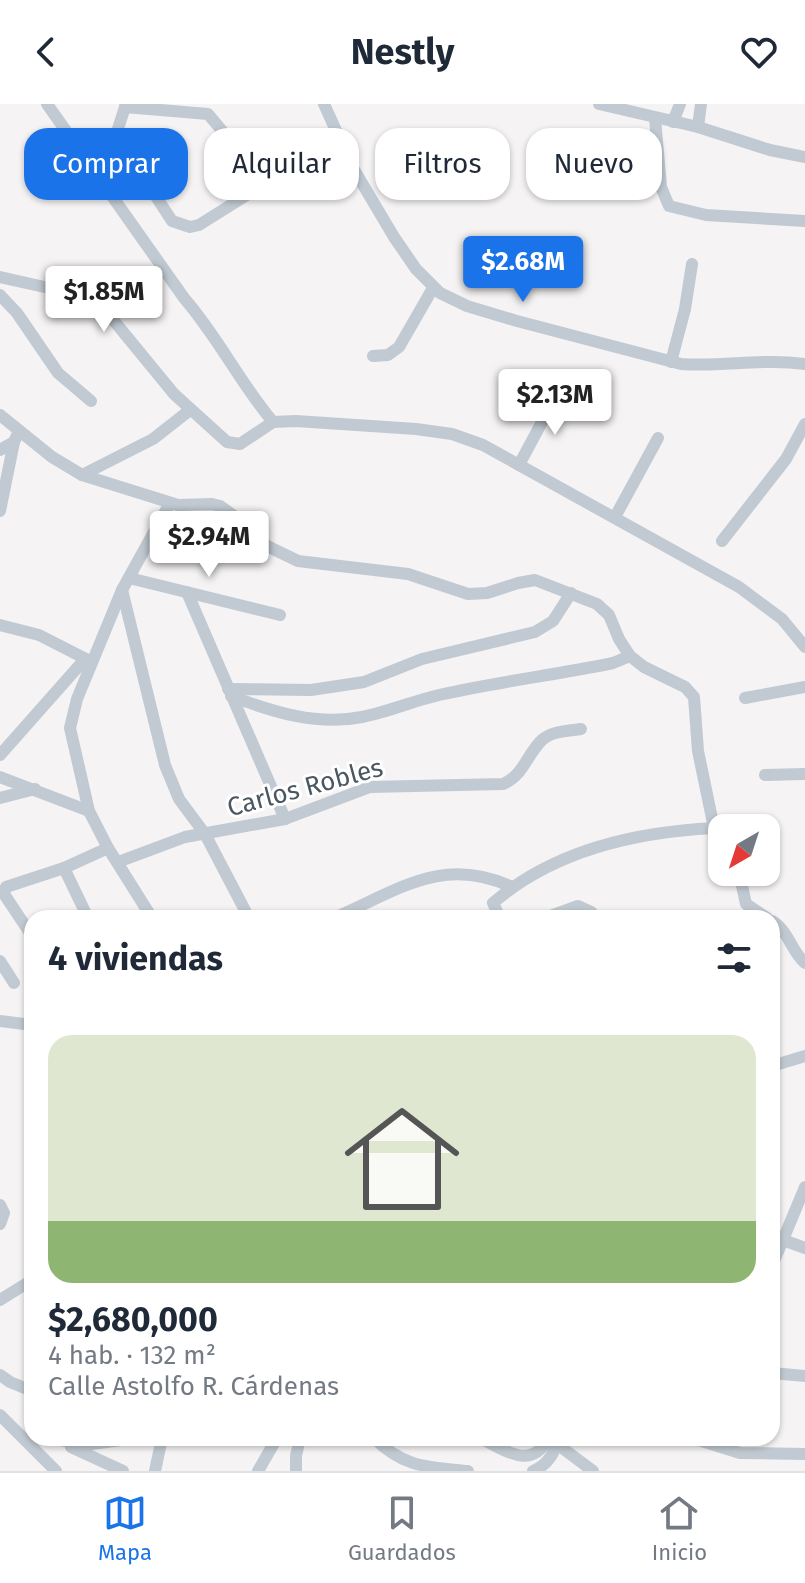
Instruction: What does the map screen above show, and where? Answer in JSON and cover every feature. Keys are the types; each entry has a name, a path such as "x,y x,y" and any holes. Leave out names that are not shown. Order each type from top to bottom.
{"street":[{"path":"47,104 64,128"},
{"path":"324,104 335,128"},
{"path":"599,104 805,157"},
{"path":"673,122 680,104"},
{"path":"698,127 701,104"},
{"path":"117,128 124,106 209,109 224,128"},
{"path":"655,118 661,187 669,206 706,215 805,221"},
{"path":"359,178 416,269 433,288 467,306 671,362 703,366 752,361 805,364"},
{"path":"114,200 184,298 205,322 242,384 273,422"},
{"path":"158,200 172,221 190,227 199,225 239,200"},
{"path":"671,362 685,309 692,264"},
{"path":"0,277 49,288 86,302 110,316 174,394 223,440 234,445 273,422 296,421 452,434 483,445 753,596 804,642"},
{"path":"373,356 388,355 399,347 433,288"},
{"path":"0,295 17,313 58,373 91,401"},
{"path":"519,465 558,392"},
{"path":"82,475 153,439 190,410"},
{"path":"0,415 16,436 82,475 170,503 220,506 244,523 267,546 298,561 408,574 468,594 487,593 528,580 542,581 591,600 605,610 630,656 644,667 685,687 694,697 698,751 714,814"},
{"path":"722,541 786,459 805,424"},
{"path":"0,450 16,436"},
{"path":"0,511 16,436"},
{"path":"615,517 658,438"},
{"path":"147,910 89,811 70,728 89,661 170,503"},
{"path":"126,584 187,592 280,615"},
{"path":"126,584 165,765 179,799 205,834 245,910"},
{"path":"187,592 285,819"},
{"path":"230,692 311,690 364,682 422,659 535,632 553,621 571,593"},
{"path":"0,625 39,635 89,661"},
{"path":"230,692 275,712 330,720 352,718 438,695 613,663 630,656"},
{"path":"0,755 89,661"},
{"path":"745,698 805,687"},
{"name":"Carlos Robles","path":"118,862 185,837 285,819 370,787 503,784 518,775 543,739 581,729"},
{"path":"765,775 805,774"},
{"path":"0,777 89,811"},
{"path":"0,798 35,789"},
{"path":"496,910 493,903 512,887 592,847 670,830 708,832"},
{"path":"24,924 4,894 6,887 64,868 108,848"},
{"path":"64,868 84,910"},
{"path":"353,910 445,873 474,873 512,887"},
{"path":"742,886 746,904 755,910"},
{"path":"567,910 578,906 587,910"},
{"path":"780,928 805,963"},
{"path":"0,961 14,983"},
{"path":"0,1021 24,1024"},
{"path":"780,1064 805,1056"},
{"path":"780,1247 805,1187"},
{"path":"0,1205 4,1213 0,1224"},
{"path":"783,1240 805,1248"},
{"path":"0,1300 24,1285"},
{"path":"780,1374 805,1376"},
{"path":"0,1375 24,1388"},
{"path":"3,1418 24,1427"},
{"path":"3,1418 24,1439"},
{"path":"31,1446 56,1471"},
{"path":"69,1446 123,1471"},
{"path":"155,1471 160,1446"},
{"path":"258,1471 272,1446"},
{"path":"296,1471 298,1446"},
{"path":"383,1446 407,1463 468,1471"},
{"path":"494,1446 523,1458 547,1446"},
{"path":"533,1471 548,1460 552,1446"},
{"path":"562,1446 593,1471"},
{"path":"718,1446 740,1453 805,1454"}]}
